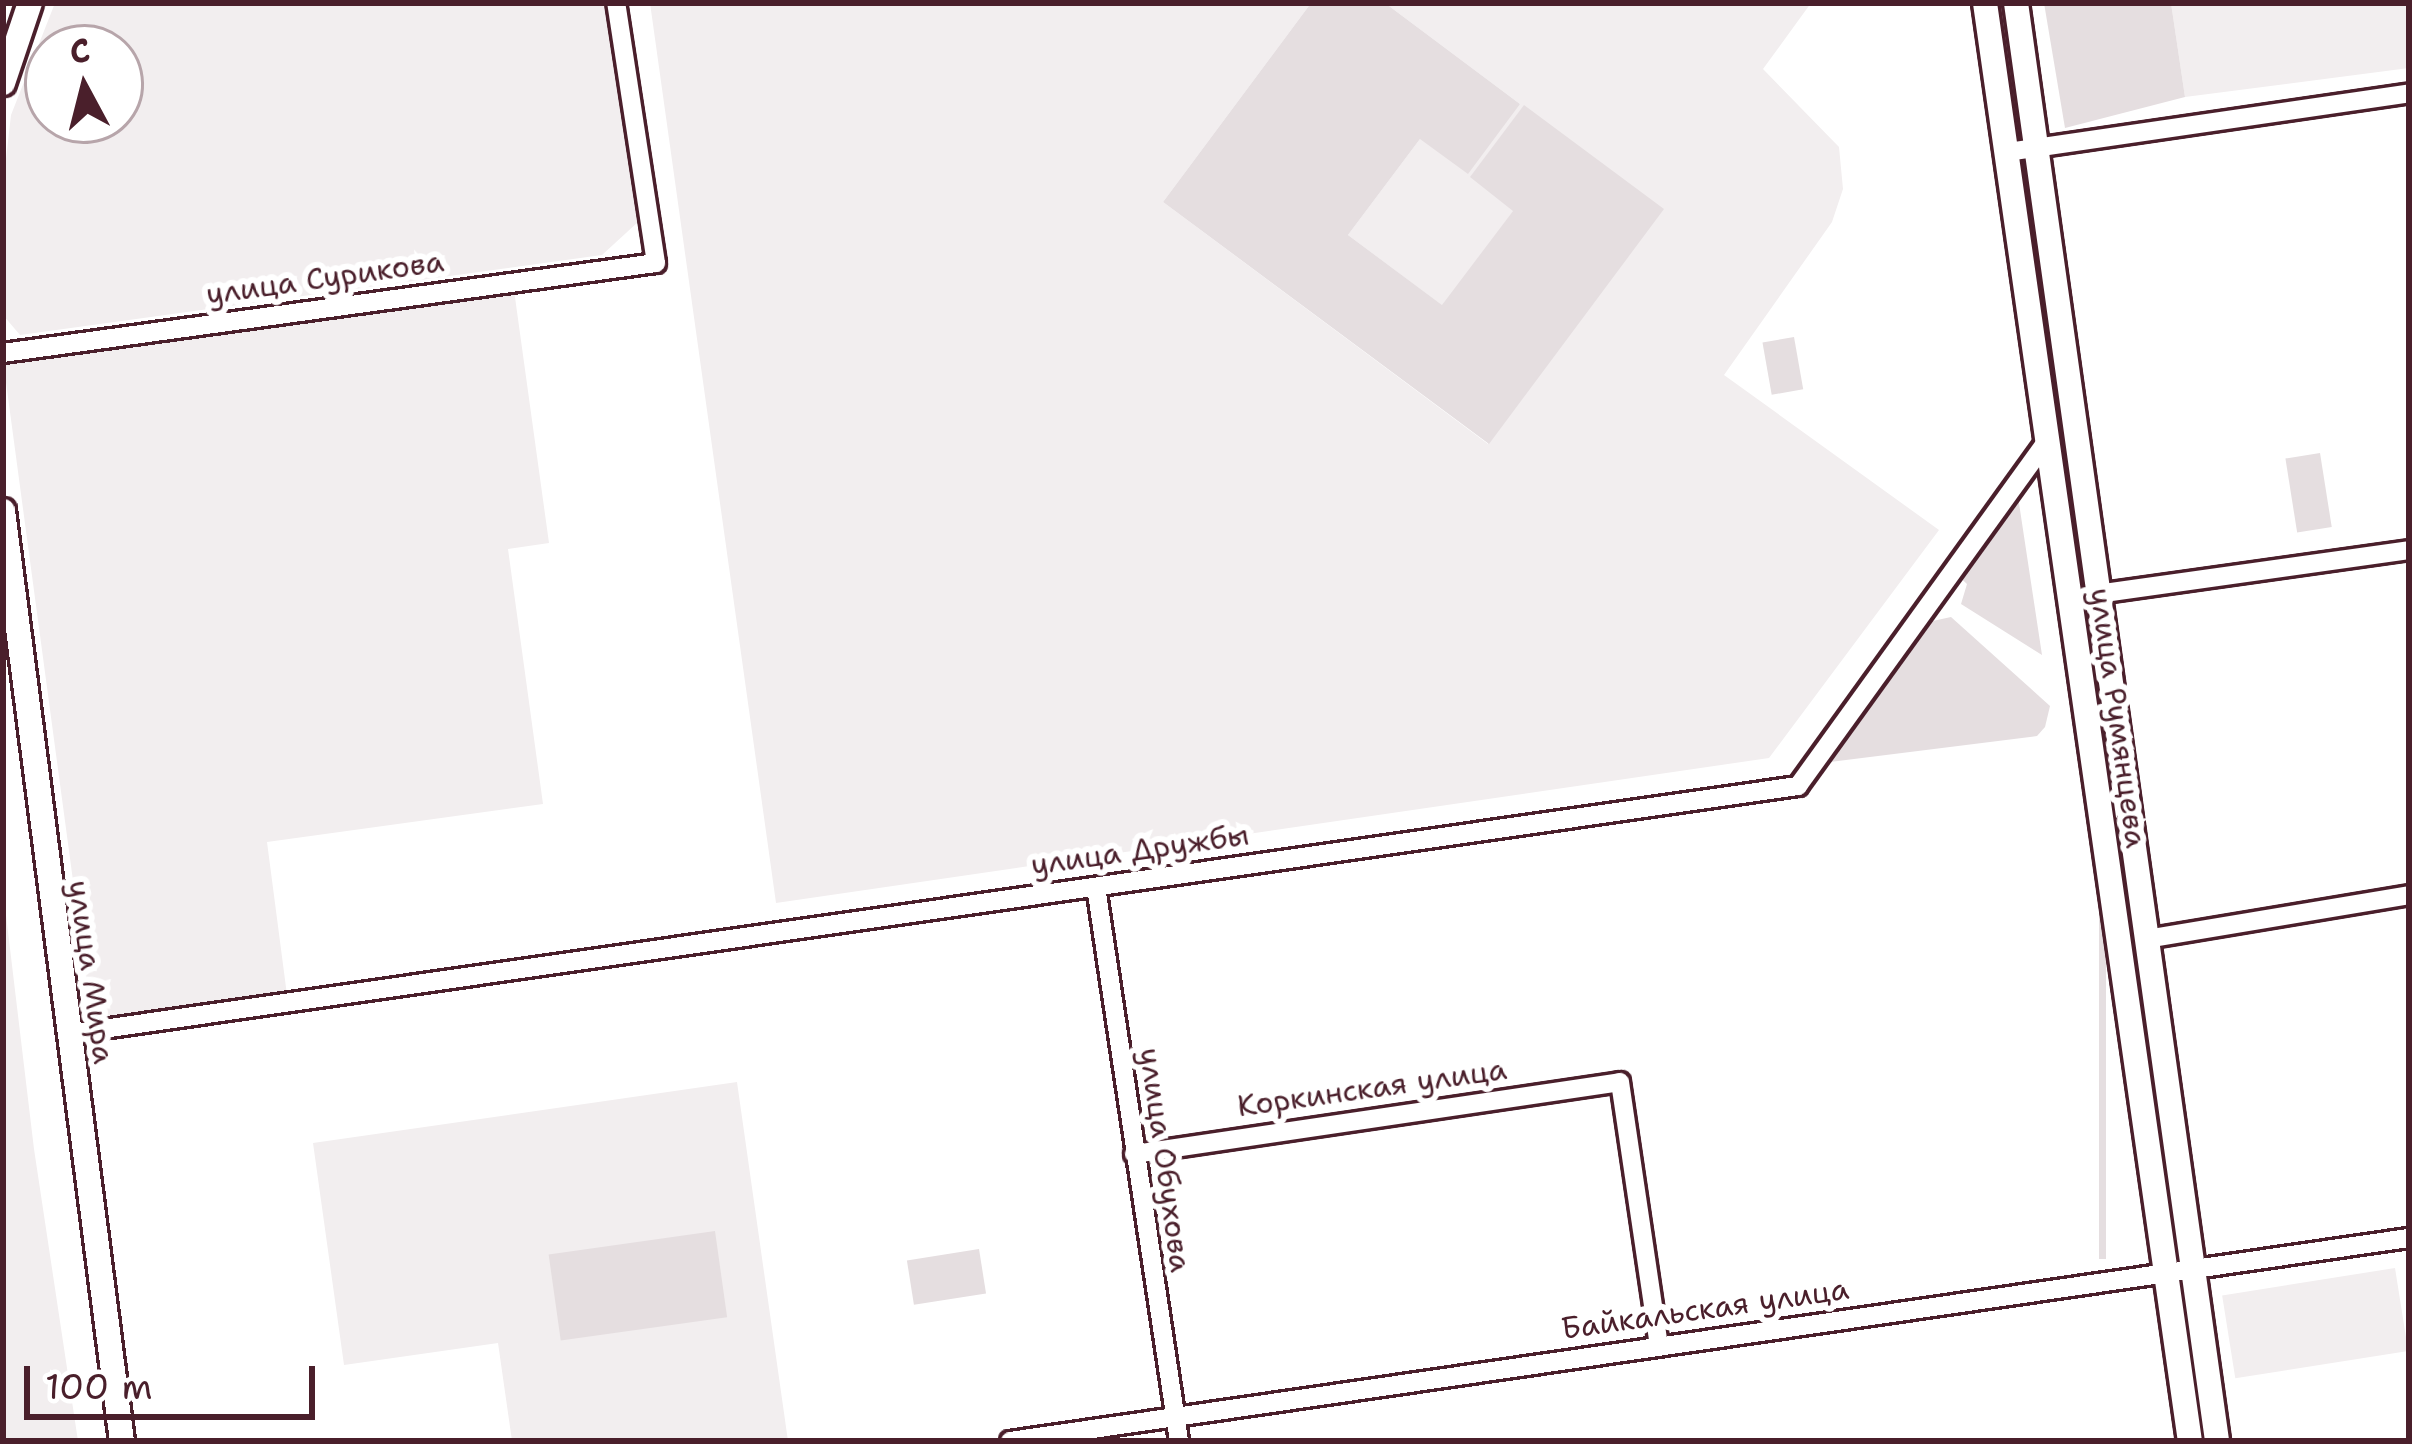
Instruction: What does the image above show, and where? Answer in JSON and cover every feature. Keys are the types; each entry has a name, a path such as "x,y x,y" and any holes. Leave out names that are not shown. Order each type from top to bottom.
{"main road":[{"path":"3,83 30,3"},
{"name":"улица Румянцева","path":"1985,3 2190,1441"},
{"name":"улица Румянцева","path":"2017,3 2097,594 2197,1269 2217,1441"},
{"name":"улица Мира","path":"3,512 122,1441"},
{"path":"2087,712 2117,710"}],"street":[{"name":"улица Сурикова","path":"3,353 656,263 616,3"},
{"path":"2007,152 2409,93"},
{"name":"улица Дружбы","path":"68,1034 1798,786 2048,440"},
{"path":"2097,594 2409,550"},
{"name":"улица Обухова","path":"1096,886 1179,1441"},
{"path":"2147,939 2409,895"},
{"name":"Коркинская улица","path":"1134,1154 1620,1082 1659,1346"},
{"name":"Байкальская улица","path":"1010,1441 2409,1238"}],"shaded area":[{"path":"55,3 604,3 638,222 602,255 20,335 3,315 3,185 11,115 24,82 24,144 144,144 144,24 47,24"},
{"path":"650,3 1311,3 1163,202 1488,444 1514,210 1443,306 1348,235 1420,139 1520,104 1385,3 1811,3 1763,69 1839,147 1843,189 1832,222 1724,375 1939,530 1769,758 776,903"},
{"path":"1311,3 1385,3 1520,104 1468,174 1420,139 1348,235 1442,305 1513,211 1470,177 1524,105 1664,209 1489,444 1163,202"},
{"path":"2044,3 2171,3 2185,97 2065,128"},
{"path":"2171,3 2409,3 2409,68 2185,97"},
{"path":"2034,199 2102,690 2100,697 2022,200"},
{"path":"514,290 549,543 508,549 543,804 267,842 287,995 92,1022 3,360"},
{"path":"1794,337 1803,389 1772,395 1762,343"},
{"path":"2320,453 2332,527 2297,533 2285,458"},
{"path":"2017,490 2042,655 1961,604 1967,584 1954,572"},
{"path":"1951,617 2050,706 2045,727 2037,736 1822,763 1919,624"},
{"path":"2099,729 2106,729 2106,1259 2099,1259"},
{"path":"3,890 34,1149 78,1441 3,1441"},
{"path":"737,1082 788,1441 512,1441 498,1343 344,1365 313,1143"},
{"path":"715,1231 727,1317 561,1341 549,1254"},
{"path":"979,1249 986,1293 914,1305 907,1260"},
{"path":"2395,1268 2408,1351 2235,1378 2222,1295"}]}
